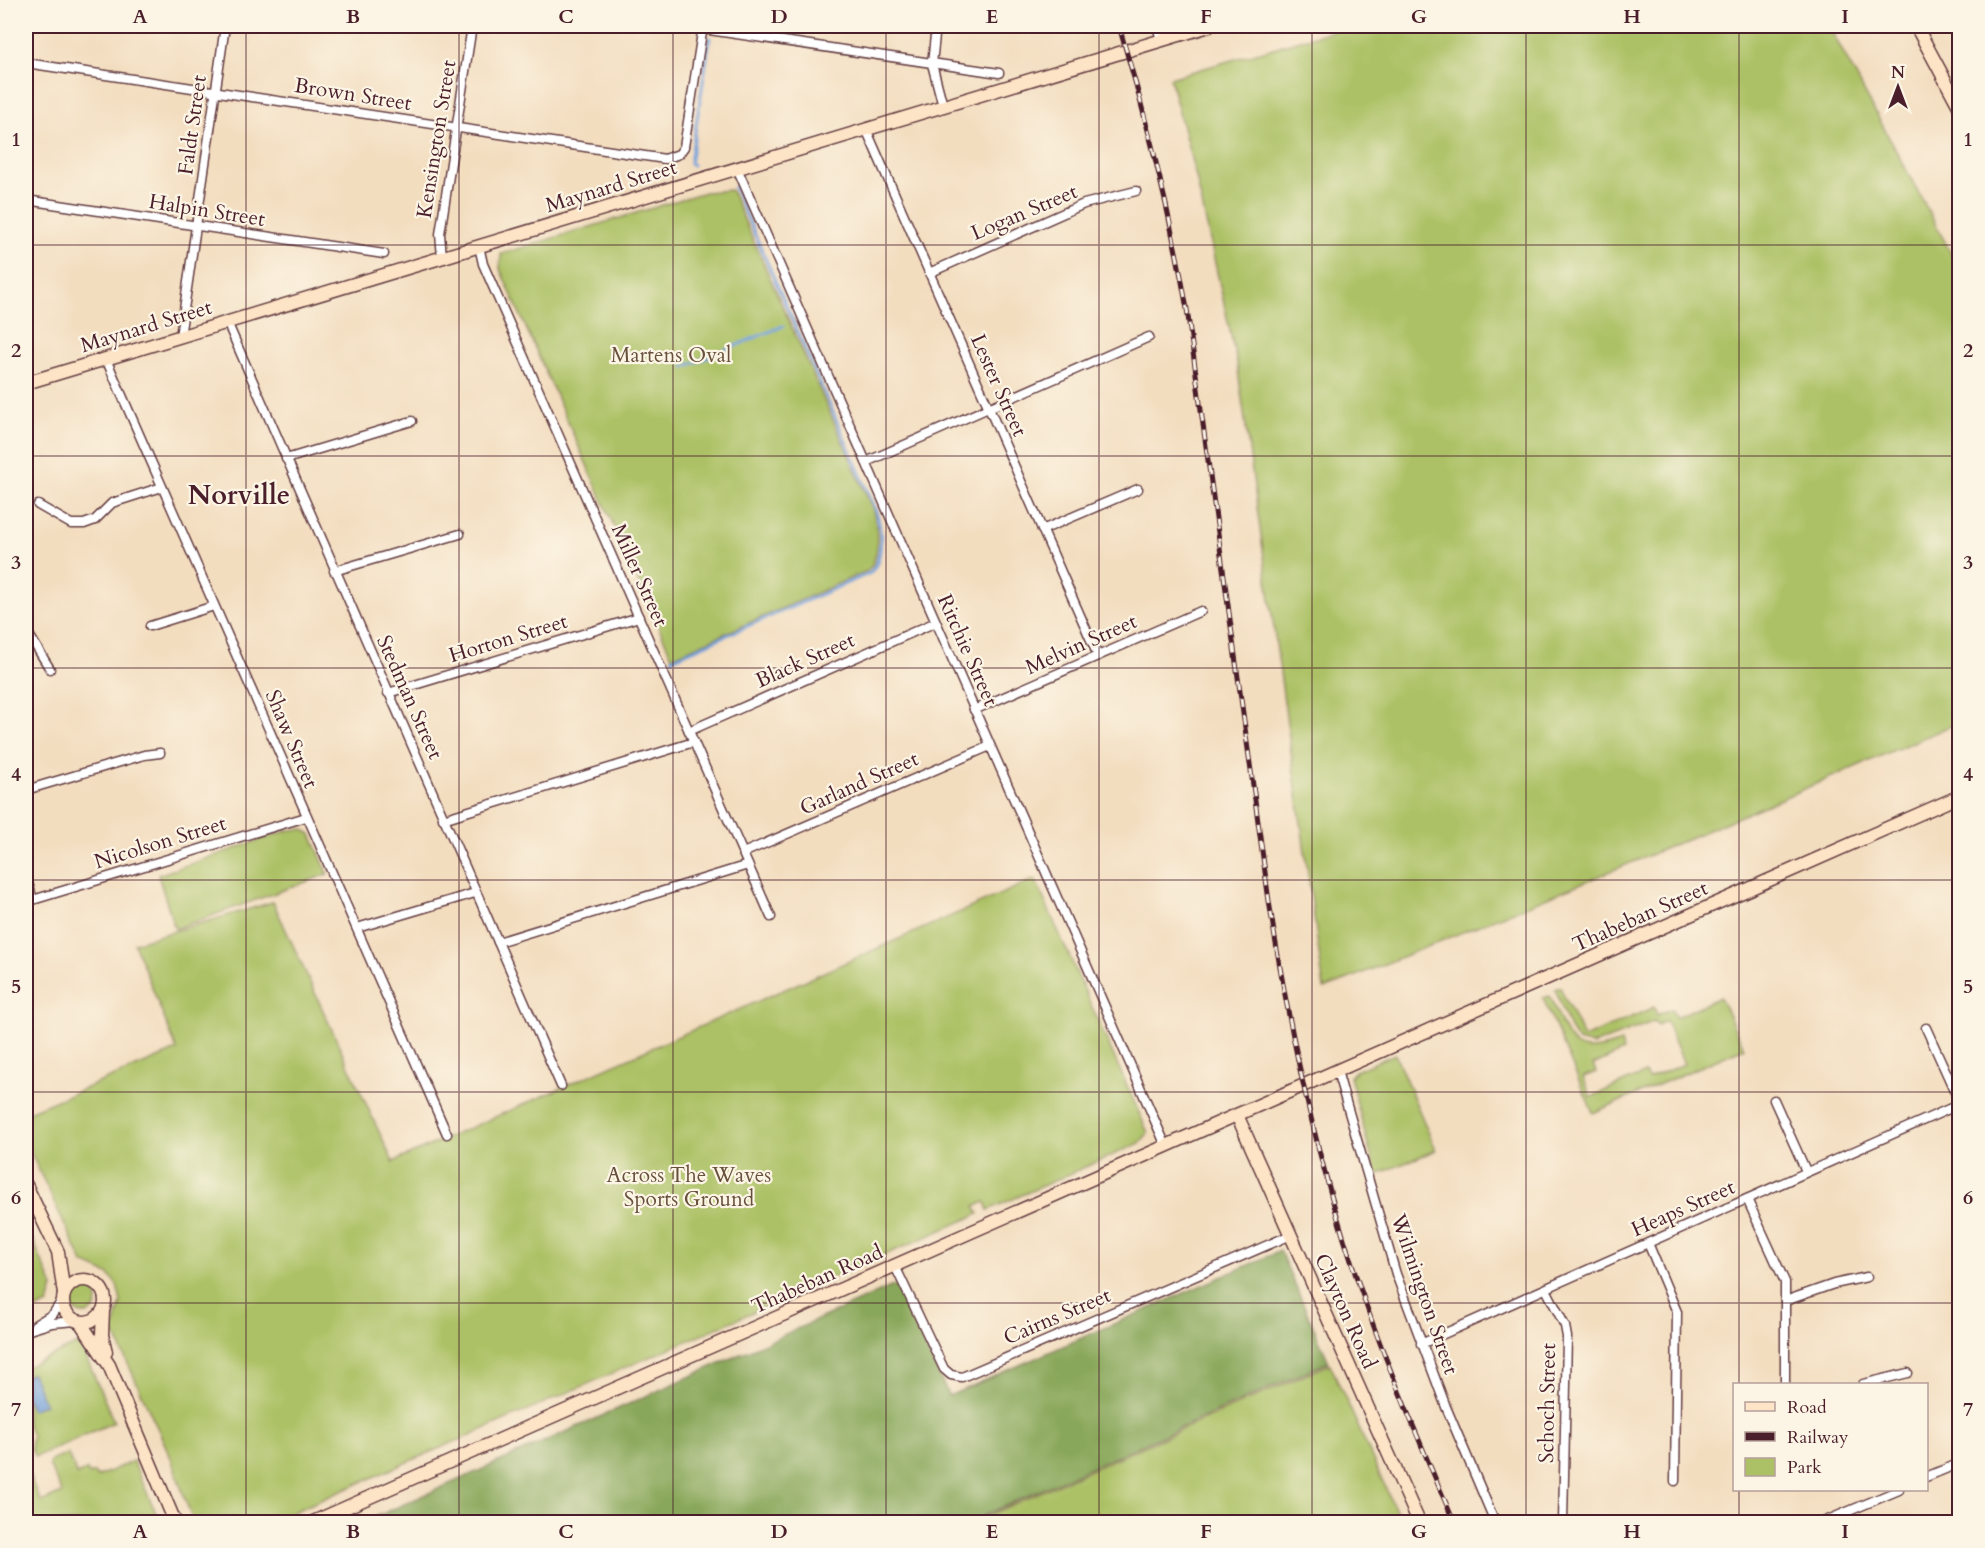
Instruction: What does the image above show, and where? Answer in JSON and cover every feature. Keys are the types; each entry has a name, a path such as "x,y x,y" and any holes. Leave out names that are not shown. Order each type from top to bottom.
{"street":[{"name":"Faldt Street","path":"180,337 225,26"},
{"name":"Kensington Street","path":"442,257 440,234 472,26"},
{"path":"682,26 702,27 999,73"},
{"path":"936,26 932,64 943,106"},
{"path":"1157,26 1161,40"},
{"name":"Maynard Street","path":"26,383 1209,26"},
{"path":"1916,26 1959,108"},
{"name":"Brown Street","path":"26,63 660,159 675,157 684,147 702,27"},
{"name":"Lester Street","path":"866,129 1098,656"},
{"name":"Ritchie Street","path":"737,168 1166,1146"},
{"name":"Logan Street","path":"929,273 1084,204 1136,191"},
{"name":"Halpin Street","path":"26,201 384,255"},
{"name":"Miller Street","path":"479,246 483,264 771,917"},
{"name":"Stedman Street","path":"227,322 561,1086"},
{"path":"866,462 1149,337"},
{"name":"Shaw Street","path":"106,359 447,1134"},
{"path":"286,459 412,421"},
{"path":"38,505 72,524 84,524 95,520 112,503 162,487"},
{"path":"1042,530 1137,489"},
{"path":"334,571 460,534"},
{"path":"150,626 214,606"},
{"name":"Melvin Street","path":"974,710 1201,611"},
{"name":"Horton Street","path":"388,693 639,618"},
{"name":"Black Street","path":"689,731 936,622"},
{"path":"26,630 50,669"},
{"path":"443,819 694,742"},
{"name":"Garland Street","path":"743,854 990,746"},
{"path":"26,790 144,755 159,753"},
{"name":"Thabeban Street","path":"1337,1071 1959,796"},
{"name":"Nicolson Street","path":"29,901 306,817"},
{"path":"498,942 748,865"},
{"path":"26,876 29,901"},
{"path":"357,928 475,893"},
{"path":"1926,1028 1959,1104"},
{"name":"Thabeban Road","path":"313,1522 1337,1071"},
{"name":"Wilmington Street","path":"1337,1071 1396,1274 1421,1344 1495,1522"},
{"path":"1774,1100 1806,1172"},
{"name":"Heaps Street","path":"1421,1344 1959,1104"},
{"name":"Clayton Road","path":"1236,1115 1419,1522"},
{"path":"26,1185 58,1252 75,1272 98,1285 104,1294 102,1335 110,1365 158,1476 174,1522"},
{"path":"1747,1199 1785,1282 1785,1383"},
{"name":"Cairns Street","path":"895,1266 944,1369 951,1376 962,1377 1291,1235"},
{"path":"1648,1243 1677,1311 1675,1482"},
{"path":"58,1252 66,1312 78,1321 110,1365"},
{"path":"1785,1301 1834,1284 1867,1277"},
{"path":"26,1330 53,1314 71,1284 88,1280"},
{"name":"Schoch Street","path":"1546,1289 1565,1326 1567,1337 1563,1522"},
{"path":"26,1330 96,1318 103,1310"},
{"path":"1867,1383 1908,1373"},
{"path":"1928,1476 1959,1463"},
{"path":"1823,1522 1897,1491"}],"green space":[{"path":"1349,26 1829,26 1959,268 1960,722 1650,855 1324,989 1237,363 1197,181 1170,78"},
{"name":"Martens Oval","path":"731,190 873,510 877,551 872,566 867,571 672,657 500,269 501,254 705,192"},
{"path":"302,829 311,834 328,874 175,929 158,875 289,830"},
{"name":"Across The Waves Sports Ground","path":"1035,879 1148,1133 1140,1143 988,1210 985,1202 975,1206 979,1214 270,1522 193,1522 171,1458 113,1331 121,1302 117,1285 108,1274 83,1263 26,1143 26,1113 177,1050 134,943 273,902 393,1162"},
{"path":"1560,987 1584,1038 1654,1007 1657,1015 1671,1009 1676,1017 1720,997 1744,1048 1593,1113 1543,998 1550,996 1567,1034 1580,1047 1590,1049 1621,1042 1623,1051 1593,1065 1596,1072 1583,1077 1591,1097 1645,1073 1648,1079 1684,1064 1666,1021 1657,1025 1655,1021 1592,1045 1578,1041 1570,1029 1555,989"},
{"path":"1395,1054 1436,1150 1376,1175 1350,1077 1355,1071"},
{"path":"26,1224 53,1287 48,1304 26,1314"},
{"path":"1280,1251 1329,1362 969,1522 364,1522 895,1285 949,1396"},
{"path":"84,1288 93,1292 97,1301 93,1310 84,1314 75,1310 71,1301 75,1292"},
{"path":"80,1343 114,1422 35,1457 30,1447 32,1436 26,1421 26,1367"},
{"path":"1330,1364 1401,1522 973,1522"},
{"path":"68,1454 77,1475 87,1470 89,1475 94,1473 97,1477 133,1461 160,1522 26,1522 26,1469 41,1502 62,1493 49,1465 50,1461"}],"water":[{"path":"32,1373 45,1404 32,1410 26,1396 26,1376"}],"waterway":[{"path":"693,165 690,163 710,38"},
{"path":"672,659 870,573 875,567 880,551 879,524 875,508 734,187"},
{"path":"684,367 783,326"}],"railway":[{"path":"1119,26 1157,166 1187,309 1269,901 1287,1006 1309,1111 1352,1265 1400,1394 1454,1522"}],"district":[{"name":"Norville","path":"239,495"}]}
